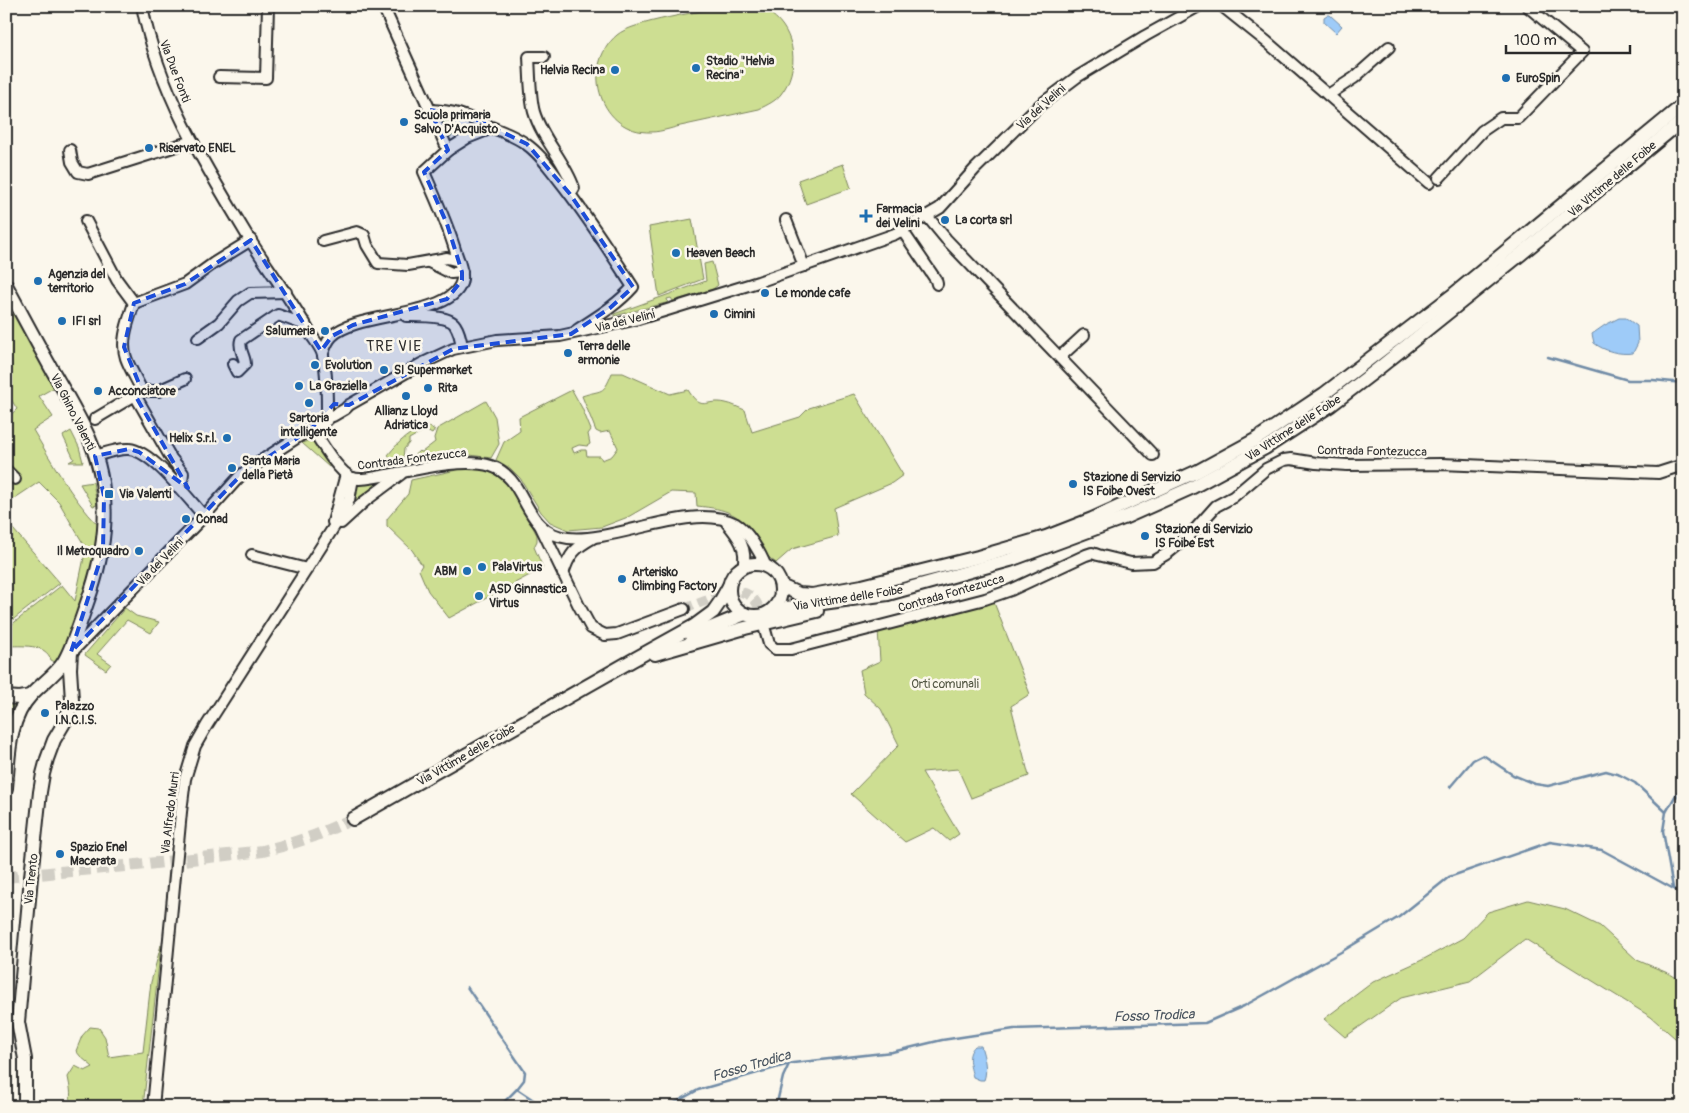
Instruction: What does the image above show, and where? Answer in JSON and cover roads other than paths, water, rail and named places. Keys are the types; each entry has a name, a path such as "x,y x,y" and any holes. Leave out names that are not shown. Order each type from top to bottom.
{"main road":[{"name":"Via Vittime delle Foibe","path":"781,586 805,595 821,594 862,586 978,557 1046,536 1092,519 1198,471 1255,440 1324,394 1454,294 1683,105"},
{"name":"Via Vittime delle Foibe","path":"772,610 888,594 1010,560 1126,517 1191,488 1265,448 1330,405 1374,372 1683,120"},
{"name":"Via Ghino Valenti","path":"6,285 75,410 89,439 100,472 104,496 105,521 103,551 79,639 72,652"},
{"path":"750,564 766,566 773,571 781,586 777,604 772,610 759,616 744,614 737,610 729,594 731,578 742,567 750,564"},
{"name":"Via Vittime delle Foibe","path":"353,819 704,620 720,602 729,586"},
{"path":"631,661 758,624 888,594"},
{"name":"Via Vittime delle Foibe","path":"631,661 744,614"},
{"name":"Via Ghino Valenti","path":"63,663 79,639"},
{"name":"Via dei Velini","path":"72,652 72,687"},
{"path":"6,788 8,744 17,715 30,696 63,663"},
{"path":"45,681 58,678 72,687"},
{"name":"Via Trento","path":"25,1107 25,1059 18,1022 40,792 47,759 54,740 67,718 72,700 72,687"},
{"path":"7,697 19,698 30,696"}],"street":[{"name":"Via Due Fonti","path":"142,6 147,31 173,105 192,141 251,240 286,292 323,353 330,410"},
{"path":"219,77 266,78 268,6"},
{"path":"384,6 448,150"},
{"name":"Via dei Velini","path":"72,674 79,639 204,516 240,476 312,428 330,410 349,405 421,364 454,349 497,340 547,338 622,323 673,309 887,237 940,208 975,169 1040,105 1077,77 1199,6"},
{"path":"1222,6 1267,42 1429,183"},
{"path":"1439,178 1482,131 1501,118 1518,118 1582,52 1527,6"},
{"path":"1328,95 1354,78 1390,47"},
{"path":"544,57 529,58 534,112 571,179 574,188 570,194"},
{"path":"430,110 469,116 492,128 506,132 527,144 539,155 570,194 633,287 610,308 571,334"},
{"path":"323,353 327,342 339,331 352,325 430,306 447,299 456,291 462,280 462,272 447,224 424,172 448,150 467,138 492,128"},
{"path":"70,150 74,167 78,172 88,174 192,141"},
{"path":"927,216 1153,455"},
{"path":"786,220 804,266"},
{"path":"86,221 117,280 134,303"},
{"path":"902,230 937,284"},
{"path":"324,241 357,232 364,235 367,245 378,263 408,265 448,258 459,261"},
{"path":"176,486 182,481 183,473 171,458 139,392 126,356 124,337 134,303 145,297 185,284 251,240"},
{"path":"429,262 451,273 462,272"},
{"path":"198,338 219,323 238,301 250,293 286,292"},
{"path":"233,364 238,372 245,364 240,347 241,340 278,315 302,324 305,323"},
{"path":"392,315 444,318 456,326 462,347"},
{"path":"1060,357 1084,334"},
{"path":"95,419 139,392 158,391 185,379"},
{"name":"Contrada Fontezucca","path":"312,428 334,460 350,476 362,479 452,465 477,464 491,466 511,479 529,511 540,524 557,536 569,538 598,536 679,520 705,517 724,520 744,530 766,566"},
{"path":"95,456 116,450 129,449 139,452 157,464 204,516"},
{"name":"Contrada Fontezucca","path":"765,630 769,644 774,649 791,649 985,599 1011,590 1086,555 1098,554 1131,563 1152,562 1168,553 1190,535 1216,506 1233,497 1266,470 1284,460 1292,459 1347,465 1440,464 1658,473 1683,465"},
{"path":"6,470 15,479"},
{"path":"330,532 365,501 404,472"},
{"path":"330,532 344,511 352,490 350,476"},
{"path":"724,520 740,541 744,550 742,567"},
{"name":"Contrada Fontezucca","path":"540,524 591,628 605,634 617,634 684,609"},
{"name":"Via Alfredo Murri","path":"154,1107 181,812 186,779 195,746 207,724 330,532"},
{"name":"Contrada Fontezucca","path":"563,574 570,555 577,548 598,536"},
{"path":"252,555 307,569"},
{"path":"63,663 72,652"}],"water":[{"path":"1330,15 1342,26 1336,33 1324,22 1324,17"},
{"path":"1619,318 1626,318 1637,326 1638,343 1633,353 1612,352 1594,343 1592,334"},
{"path":"975,1046 981,1046 986,1067 984,1080 973,1077 970,1053"}],"waterway":[{"path":"1548,357 1628,380 1683,383"},
{"path":"1450,787 1473,760 1483,755 1513,775 1535,784 1548,786 1606,771 1620,775 1635,783 1666,812"},
{"path":"1673,888 1663,831 1666,812 1683,783"},
{"path":"1675,797 1683,794"},
{"name":"Fosso Trodica","path":"667,1107 698,1090 793,1063 892,1052 942,1040 1014,1029 1205,1023 1244,1006 1341,952 1399,917 1449,877 1550,842 1602,850 1683,894"},
{"path":"467,987 525,1072 524,1080 517,1089"},
{"path":"776,1107 783,1077 789,1064"},
{"name":"Fosso Trodica","path":"499,1107 517,1089 544,1107"}],"tunnel":[{"path":"684,609 731,591 740,592 747,594 756,602 765,630"},
{"path":"6,877 263,851 314,836 353,819"}],"place":[{"name":"Stadio \"Helvia Recina\"","path":"696,68"},
{"name":"Helvia Recina","path":"615,70"},
{"name":"EuroSpin","path":"1506,78"},
{"name":"Scuola primaria Salvo D'Acquisto","path":"404,122"},
{"name":"Riservato ENEL","path":"149,148"},
{"name":"Farmacia dei Velini","path":"866,216"},
{"name":"La corta srl","path":"945,220"},
{"name":"Heaven Beach","path":"676,253"},
{"name":"Agenzia del territorio","path":"38,281"},
{"name":"Le monde cafe","path":"765,293"},
{"name":"Cimini","path":"714,314"},
{"name":"IFI srl","path":"62,321"},
{"name":"Salumeria","path":"325,331"},
{"name":"Terra delle armonie","path":"568,353"},
{"name":"Evolution","path":"315,365"},
{"name":"SI Supermarket","path":"384,370"},
{"name":"La Graziella","path":"299,386"},
{"name":"Rita","path":"428,388"},
{"name":"Acconciatore","path":"98,391"},
{"name":"Allianz Lloyd Adriatica","path":"406,396"},
{"name":"Sartoria intelligente","path":"309,403"},
{"name":"Helix S.r.l.","path":"227,438"},
{"name":"Santa Maria della Pietà","path":"232,468"},
{"name":"Stazione di Servizio IS Foibe Ovest","path":"1073,484"},
{"name":"Via Valenti","path":"109,494"},
{"name":"Conad","path":"186,519"},
{"name":"Stazione di Servizio IS Foibe Est","path":"1145,536"},
{"name":"Il Metroquadro","path":"139,551"},
{"name":"PalaVirtus","path":"482,567"},
{"name":"ABM","path":"467,571"},
{"name":"Arterisko Climbing Factory","path":"622,579"},
{"name":"ASD Ginnastica Virtus","path":"479,596"},
{"name":"Palazzo I.N.C.I.S.","path":"45,713"},
{"name":"Spazio Enel Macerata","path":"60,854"}],"district":[{"name":"TRE VIE","path":"394,346"}],"park label":[{"name":"Orti comunali","path":"945,684"}]}
